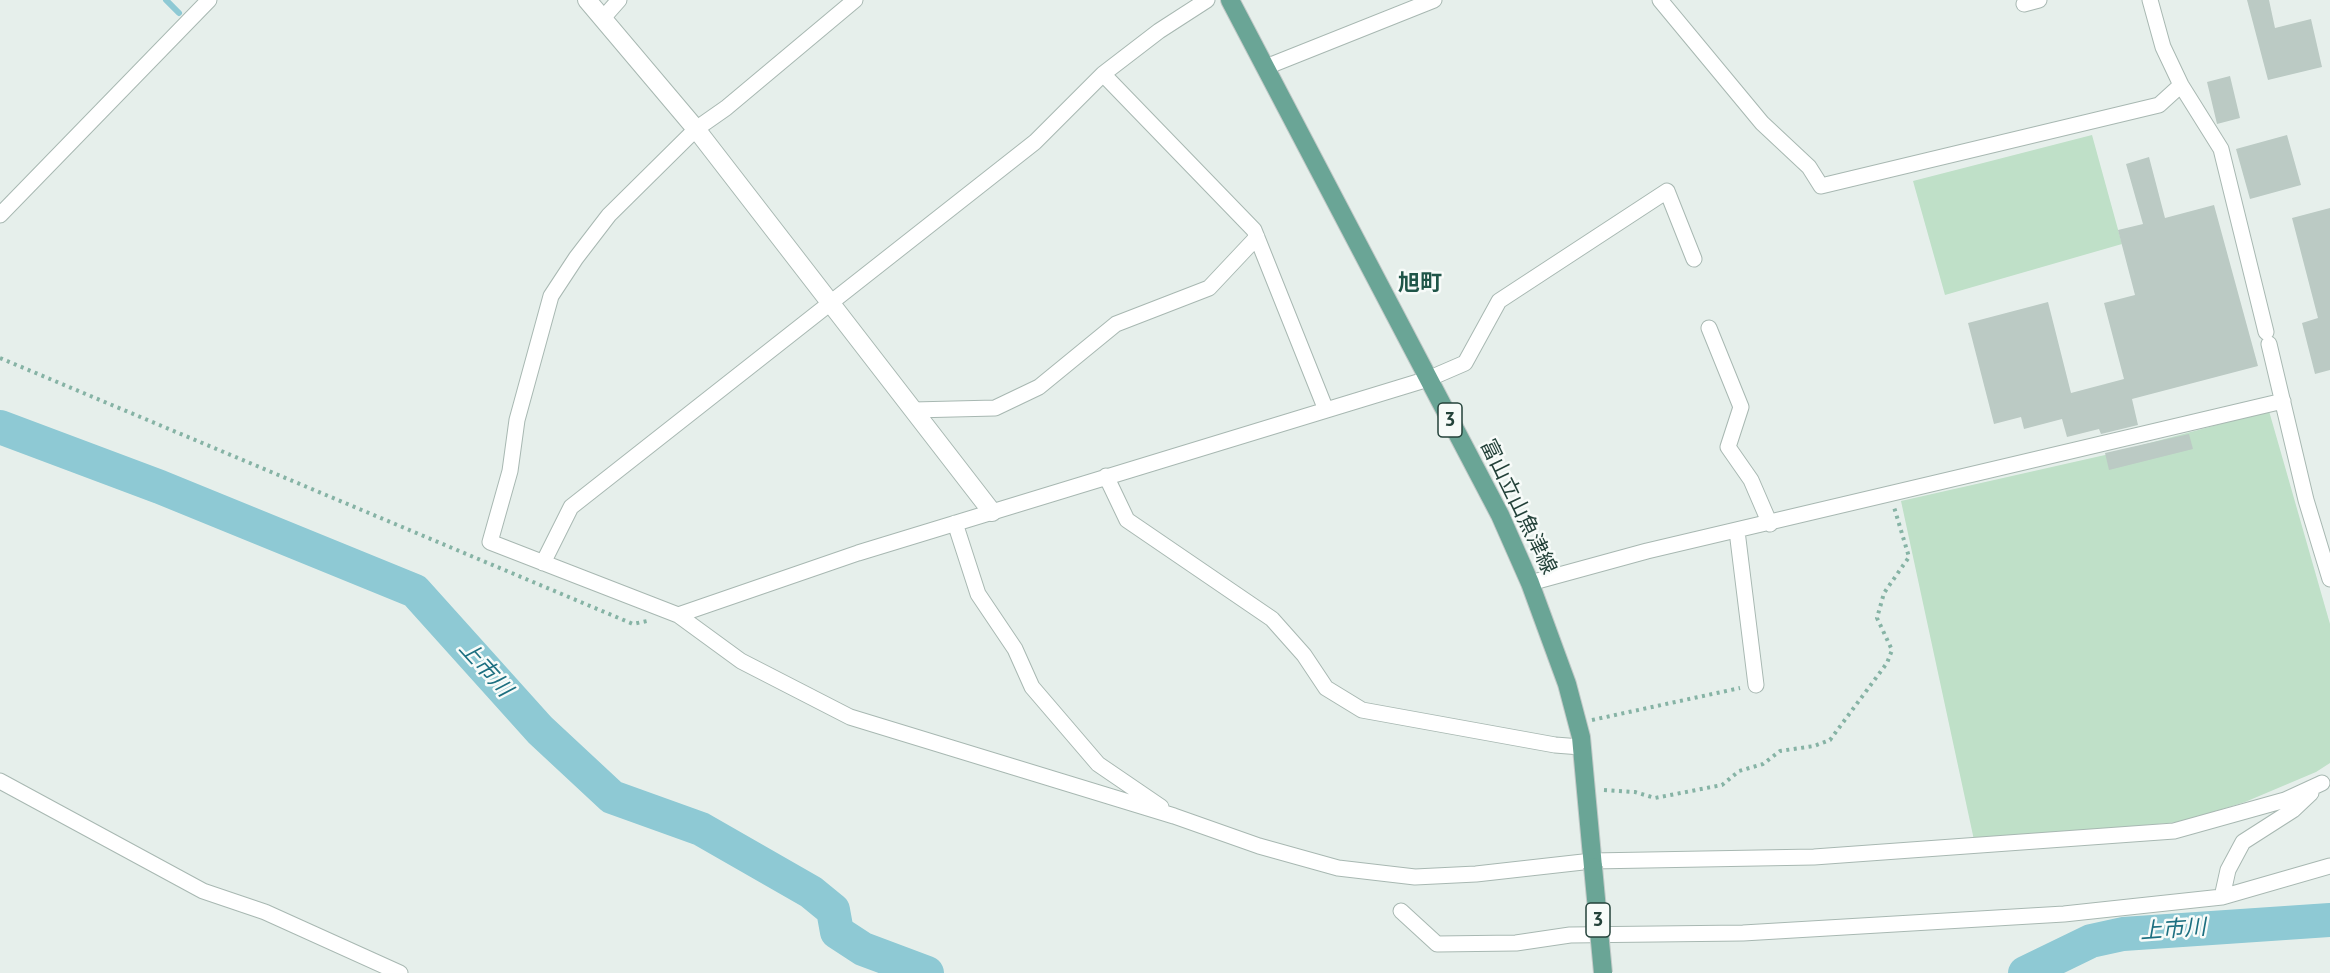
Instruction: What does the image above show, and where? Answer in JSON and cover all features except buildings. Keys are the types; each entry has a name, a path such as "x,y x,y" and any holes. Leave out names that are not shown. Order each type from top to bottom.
{"main road":[{"name":"富山立山魚津線","path":"1230,0 1500,515 1530,583 1567,684 1577,724 1586,790 1603,973"}],"street":[{"path":"0,215 209,0"},
{"path":"587,0 604,17 696,129 992,512"},
{"path":"604,17 619,0"},
{"path":"855,0 726,108 696,129 609,215 576,258 551,296 523,399 510,471 490,542 678,615 741,661 850,717 1174,816 1258,846 1338,868 1414,877 1592,864 1814,857 2174,831 2285,800 2326,780"},
{"path":"543,563 571,507 1035,142 1103,74 1159,31 1207,0"},
{"path":"1266,67 1434,0"},
{"path":"1660,0 1762,123 1809,167 1821,186 2159,105 2181,85"},
{"path":"2024,4 2040,0"},
{"path":"2150,0 2163,47 2181,85 2222,149 2306,500 2330,579"},
{"path":"1103,74 1254,230 1326,411"},
{"path":"678,615 858,553 1238,434 1326,411 1428,379 1465,363 1499,302 1667,191 1694,259"},
{"path":"913,410 995,408 1039,387 1116,324 1209,288 1257,237"},
{"path":"1709,328 1741,407 1728,447 1751,480 1770,524"},
{"path":"1530,583 1647,551 1770,524 2283,401"},
{"path":"1106,476 1127,520 1272,619 1304,655 1326,687 1362,710 1555,746 1581,747"},
{"path":"955,524 978,594 1015,649 1032,687 1098,764 1174,816"},
{"path":"1737,531 1756,685"},
{"path":"2222,897 2228,870 2243,842 2293,810 2326,780"},
{"path":"0,781 203,891 265,912 400,973"},
{"path":"1401,911 1437,944 1516,943 1570,934 1743,933 2064,914 2222,897 2330,866"}],"path":[{"path":"0,358 633,624 678,615"},
{"path":"1586,790 1618,789 1654,798 1722,785 1739,771 1763,764 1780,751 1814,746 1830,740 1887,663 1892,650 1876,618 1878,606 1909,557 1891,495"},
{"path":"1577,724 1756,685"}],"green space":[{"path":"2092,135 2122,244 1945,295 1913,181"},
{"path":"2269,411 2330,624 2330,763 2316,772 2245,802 2180,822 1974,840 1901,501 2105,455"}],"waterway":[{"path":"166,0 179,13"},
{"name":"上市川","path":"0,427 160,487 415,591 540,730 612,797 701,829 811,892 833,910 837,932 863,949 927,973"},
{"name":"上市川","path":"2025,973 2091,941 2123,934 2330,920"}],"district":[{"name":"旭町","path":"1420,284"}]}
